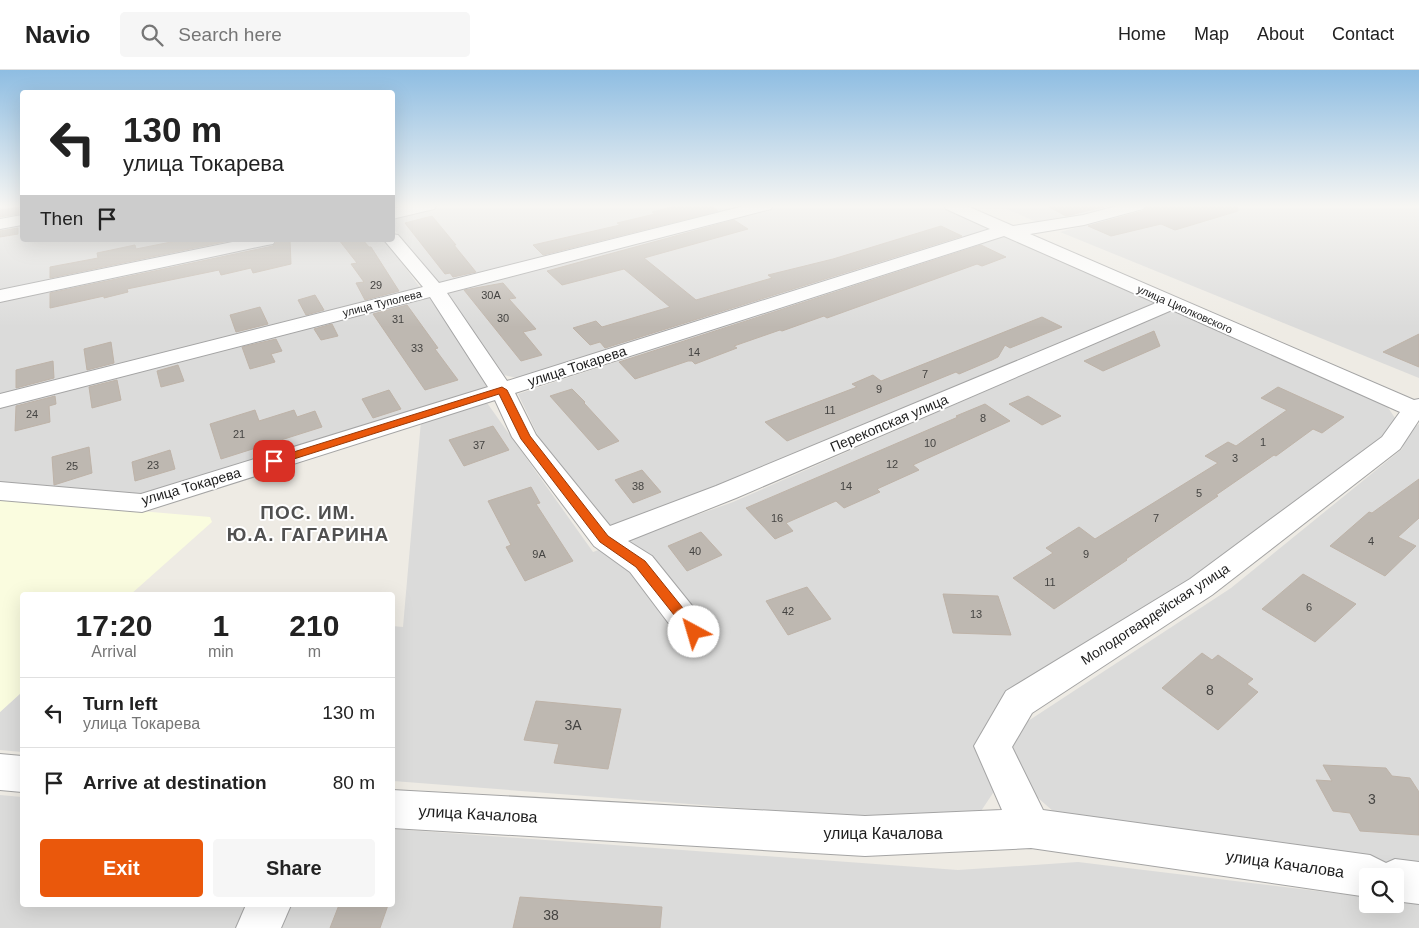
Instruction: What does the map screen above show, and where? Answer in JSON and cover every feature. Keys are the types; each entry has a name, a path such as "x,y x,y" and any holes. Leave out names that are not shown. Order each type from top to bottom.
{"street":[{"path":"0,296 238,246"},
{"path":"398,246 435,290 502,390 525,437 604,539 641,564 694,632"},
{"name":"улица Туполева","path":"0,400 608,246"},
{"name":"улица Токарева","path":"0,490 142,503 959,246"},
{"name":"улица Циолковского","path":"1041,246 1417,409"},
{"name":"Перекопская улица","path":"604,539 726,492 1172,303"},
{"name":"Молодогвардейская улица","path":"1031,828 993,746 1019,702 1201,587 1391,443 1417,409"},
{"path":"0,772 20,774"},
{"name":"улица Качалова","path":"395,809 865,836 1031,828 1359,874"},
{"path":"1404,881 1419,883"},
{"path":"258,928 268,907"}],"shaded area":[{"path":"0,246 221,246 0,292"},
{"path":"261,246 389,246 421,289 0,397 0,300"},
{"path":"408,246 594,246 439,285"},
{"path":"622,246 941,246 517,378 504,375 445,291"},
{"path":"968,246 1027,246 1156,303 744,476 608,528 539,438 518,394"},
{"path":"1095,246 1419,246 1419,378"},
{"path":"429,295 489,388 150,493 104,494 0,484 0,405"},
{"path":"1170,310 1387,406 1395,418 1387,434 1212,567 1008,693 997,787 979,814 845,816 395,781 395,626 403,627 421,421 485,400 593,552 733,502"},
{"path":"1419,424 1419,866 1092,826 1054,812 1020,782 1009,747 1022,725 1231,588 1402,449 1408,431"},
{"path":"0,499 210,517 212,522 133,592 20,592 20,694 0,712"},
{"path":"20,694 20,752 0,750 0,712"},
{"path":"0,795 20,797 20,907 247,907 236,928 0,928"},
{"path":"395,829 958,870 1078,862 1359,896 1359,913 1404,913 1404,902 1419,904 1419,928 279,928 289,907 395,907"}],"building":[{"path":"130,246 135,246 136,249 151,246 204,246 50,278 50,267 98,258 97,253"},
{"path":"273,246 290,246 291,264 253,273 251,268 221,275 219,270 127,289 128,292 104,298 104,296 50,308 50,293"},
{"path":"344,246 371,247 399,291 365,300 356,283 364,282 351,264 357,263"},
{"path":"423,246 455,246 476,272 453,277 450,273 445,274"},
{"path":"534,246 579,246 543,255"},
{"path":"639,246 687,246 644,258 696,300 772,278 768,275 875,246 930,246 605,348 600,342 590,345 573,328 596,321 602,327 670,307 624,269 562,285 547,271"},
{"path":"978,246 983,246 1006,257 982,266 977,264 827,318 824,316 782,331 780,330 734,346 737,348 695,364 692,361 688,361 635,379 619,362"},
{"path":"503,283 516,298 509,299 536,329 523,332 542,355 521,361 464,290"},
{"path":"315,295 324,310 306,315 298,300"},
{"path":"407,305 438,348 435,349 458,380 425,390 373,314"},
{"path":"260,307 268,324 236,332 230,315"},
{"path":"1042,317 1062,327 1010,348 1005,345 998,357 992,360 959,374 956,372 787,441 765,422 857,387 852,384 873,375 881,381"},
{"path":"332,324 338,336 321,340 314,329"},
{"path":"1154,331 1160,346 1103,371 1084,361"},
{"path":"1419,334 1419,367 1383,352"},
{"path":"276,339 282,351 271,354 275,362 250,369 242,347"},
{"path":"111,342 114,363 87,370 84,349"},
{"path":"53,361 54,378 16,388 16,370"},
{"path":"178,365 184,381 161,387 157,371"},
{"path":"117,380 121,400 92,408 89,387"},
{"path":"1278,387 1344,417 1322,433 1313,429 1054,609 1013,578 1053,553 1046,548 1079,527 1095,539 1218,463 1205,456 1228,442 1236,446 1287,410 1261,398"},
{"path":"572,389 619,441 598,450 550,396"},
{"path":"389,390 401,409 373,418 362,399"},
{"path":"55,396 56,404 49,406 50,422 15,431 16,406"},
{"path":"1028,396 1061,416 1042,425 1009,404"},
{"path":"985,404 1010,421 913,465 919,470 877,489 880,492 844,508 836,501 786,523 793,531 775,539 746,508 958,417 956,416"},
{"path":"255,410 259,421 294,410 297,417 315,411 322,427 221,459 210,424"},
{"path":"493,426 509,450 464,466 449,440"},
{"path":"89,447 92,473 54,485 52,457"},
{"path":"170,450 175,469 135,481 132,462"},
{"path":"642,470 661,492 633,503 615,480"},
{"path":"1419,479 1419,518 1398,537 1416,546 1385,576 1330,546 1369,512 1372,513"},
{"path":"531,487 540,503 536,504 573,561 525,581 506,547 511,545 488,501"},
{"path":"701,532 722,555 687,571 668,546"},
{"path":"1303,574 1356,604 1315,642 1262,609"},
{"path":"807,587 831,619 788,635 766,601"},
{"path":"943,594 998,596 1011,635 953,633"},
{"path":"1202,653 1212,660 1218,655 1253,679 1247,684 1258,692 1218,730 1162,688"},
{"path":"536,701 621,709 608,769 554,763 559,744 524,740"},
{"path":"1323,765 1386,768 1392,776 1410,778 1419,792 1419,835 1360,831 1350,813 1333,811 1316,780 1332,781"},
{"path":"520,897 662,907 660,928 513,928"},
{"path":"338,907 387,907 380,928 330,928"}],"district":[{"name":"ПОС. ИМ. Ю.А. ГАГАРИНА","path":"308,523"}],"route":[{"path":"274,461 502,390 525,437 604,539 641,564 694,632"}]}
